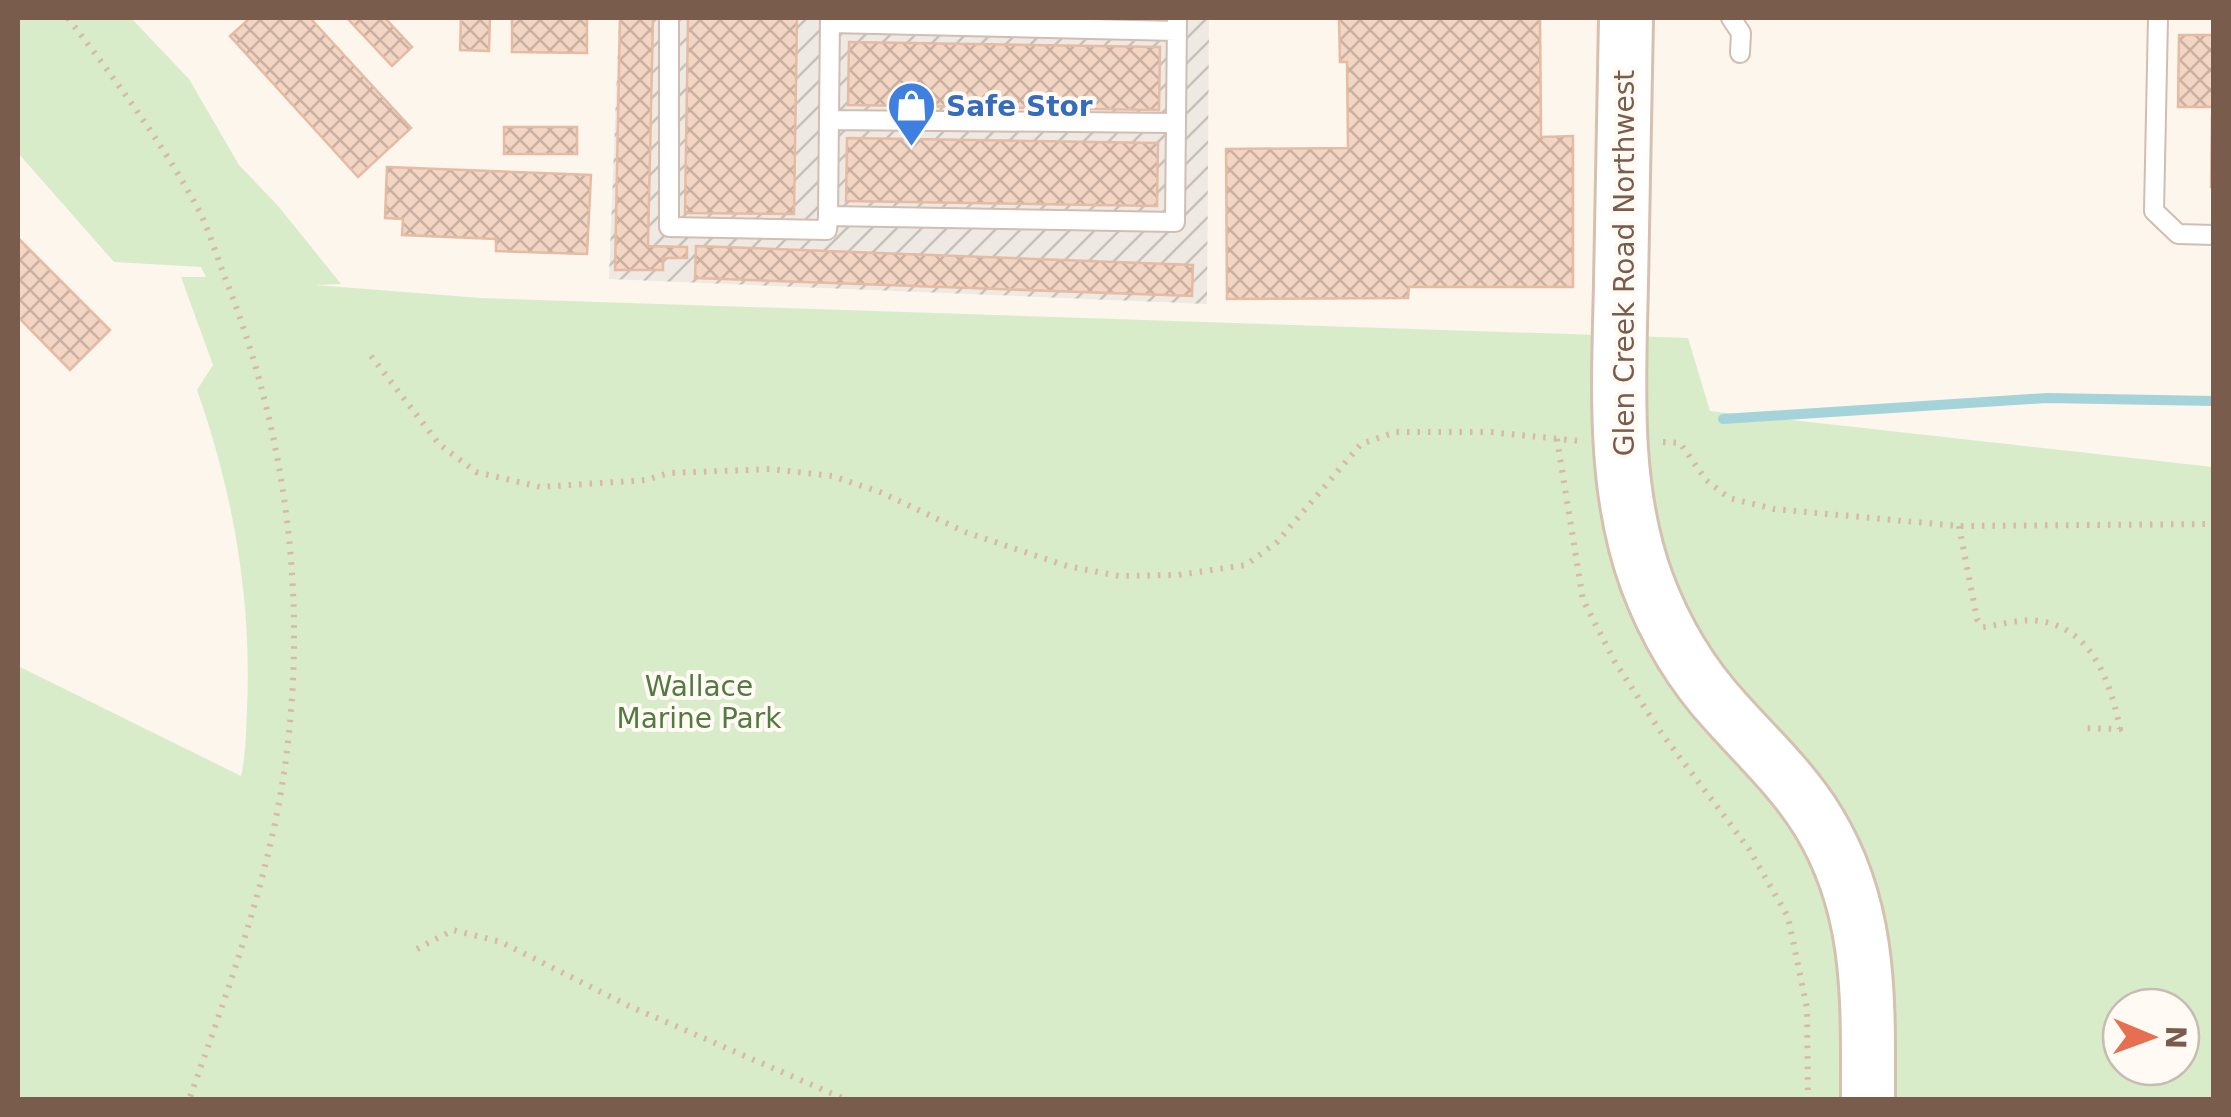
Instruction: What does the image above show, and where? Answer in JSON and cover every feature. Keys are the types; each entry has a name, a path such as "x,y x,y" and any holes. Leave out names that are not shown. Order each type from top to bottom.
{"street":[{"name":"Glen Creek Road Northwest","path":"1626,18 1619,378 1630,531 1648,586 1680,653 1722,709 1817,819 1843,870 1860,922 1868,990 1868,1100"}],"lane":[{"path":"669,18 669,227 827,230 830,20 1177,24 1176,222 828,216"},
{"path":"1732,18 1741,33 1740,53"},
{"path":"2158,18 2154,211 2178,234 2214,235"},
{"path":"829,120 1176,123"}],"path":[{"path":"68,18 146,122 198,208 253,354 287,507 292,592 287,750 242,946 189,1100"},
{"path":"370,356 439,444 476,472 540,486 771,469 832,476 880,492 964,532 1067,566 1120,576 1178,575 1246,565 1278,542 1360,444 1396,432 1490,432 1622,443 1680,442 1706,480 1729,498 1774,509 1958,526 2214,524"},
{"path":"1556,439 1582,600 1660,731 1748,849 1788,916 1808,1008 1808,1100"},
{"path":"1958,526 1977,619 1983,627 2037,620 2066,628 2088,648 2111,684 2120,729 2080,728"},
{"path":"418,948 453,930 501,942 629,1006 847,1100"}],"shaded area":[{"name":"Safe Stor","path":"619,18 1209,18 1207,304 609,279"}],"green space":[{"name":"Wallace Marine Park","path":"18,18 131,18 189,79 239,165 279,207 341,284 315,285 481,298 1688,338 1710,411 2213,467 2213,1099 18,1099 18,666 241,776 246,742 248,667 243,586 221,467 197,390 213,365 181,277 206,277 201,267 114,262 18,153"}],"building":[{"path":"250,18 310,18 411,128 358,177 230,36"},
{"path":"347,18 385,18 412,47 392,66"},
{"path":"461,18 490,18 489,51 460,50"},
{"path":"512,18 587,18 587,53 512,52"},
{"path":"620,18 653,18 648,246 687,247 687,258 663,258 663,270 615,270"},
{"path":"688,18 797,18 794,214 685,213"},
{"path":"1339,18 1540,18 1541,137 1573,136 1573,287 1409,287 1408,298 1227,299 1226,149 1348,148 1347,62 1340,62"},
{"path":"2179,35 2214,35 2214,107 2178,107"},
{"path":"849,42 1160,47 1159,110 848,105"},
{"path":"2214,115 2214,187 2211,187"},
{"path":"504,127 577,127 577,154 504,154"},
{"path":"847,138 1158,143 1157,206 846,201"},
{"path":"387,167 591,175 587,254 496,251 496,239 402,235 403,219 385,218"},
{"path":"18,238 110,330 70,370 18,317"},
{"path":"696,246 1193,265 1192,296 695,278"}],"waterway":[{"path":"1723,419 2047,398 2214,401"}],"place":[{"name":"Safe Stor","path":"911,148"}]}
